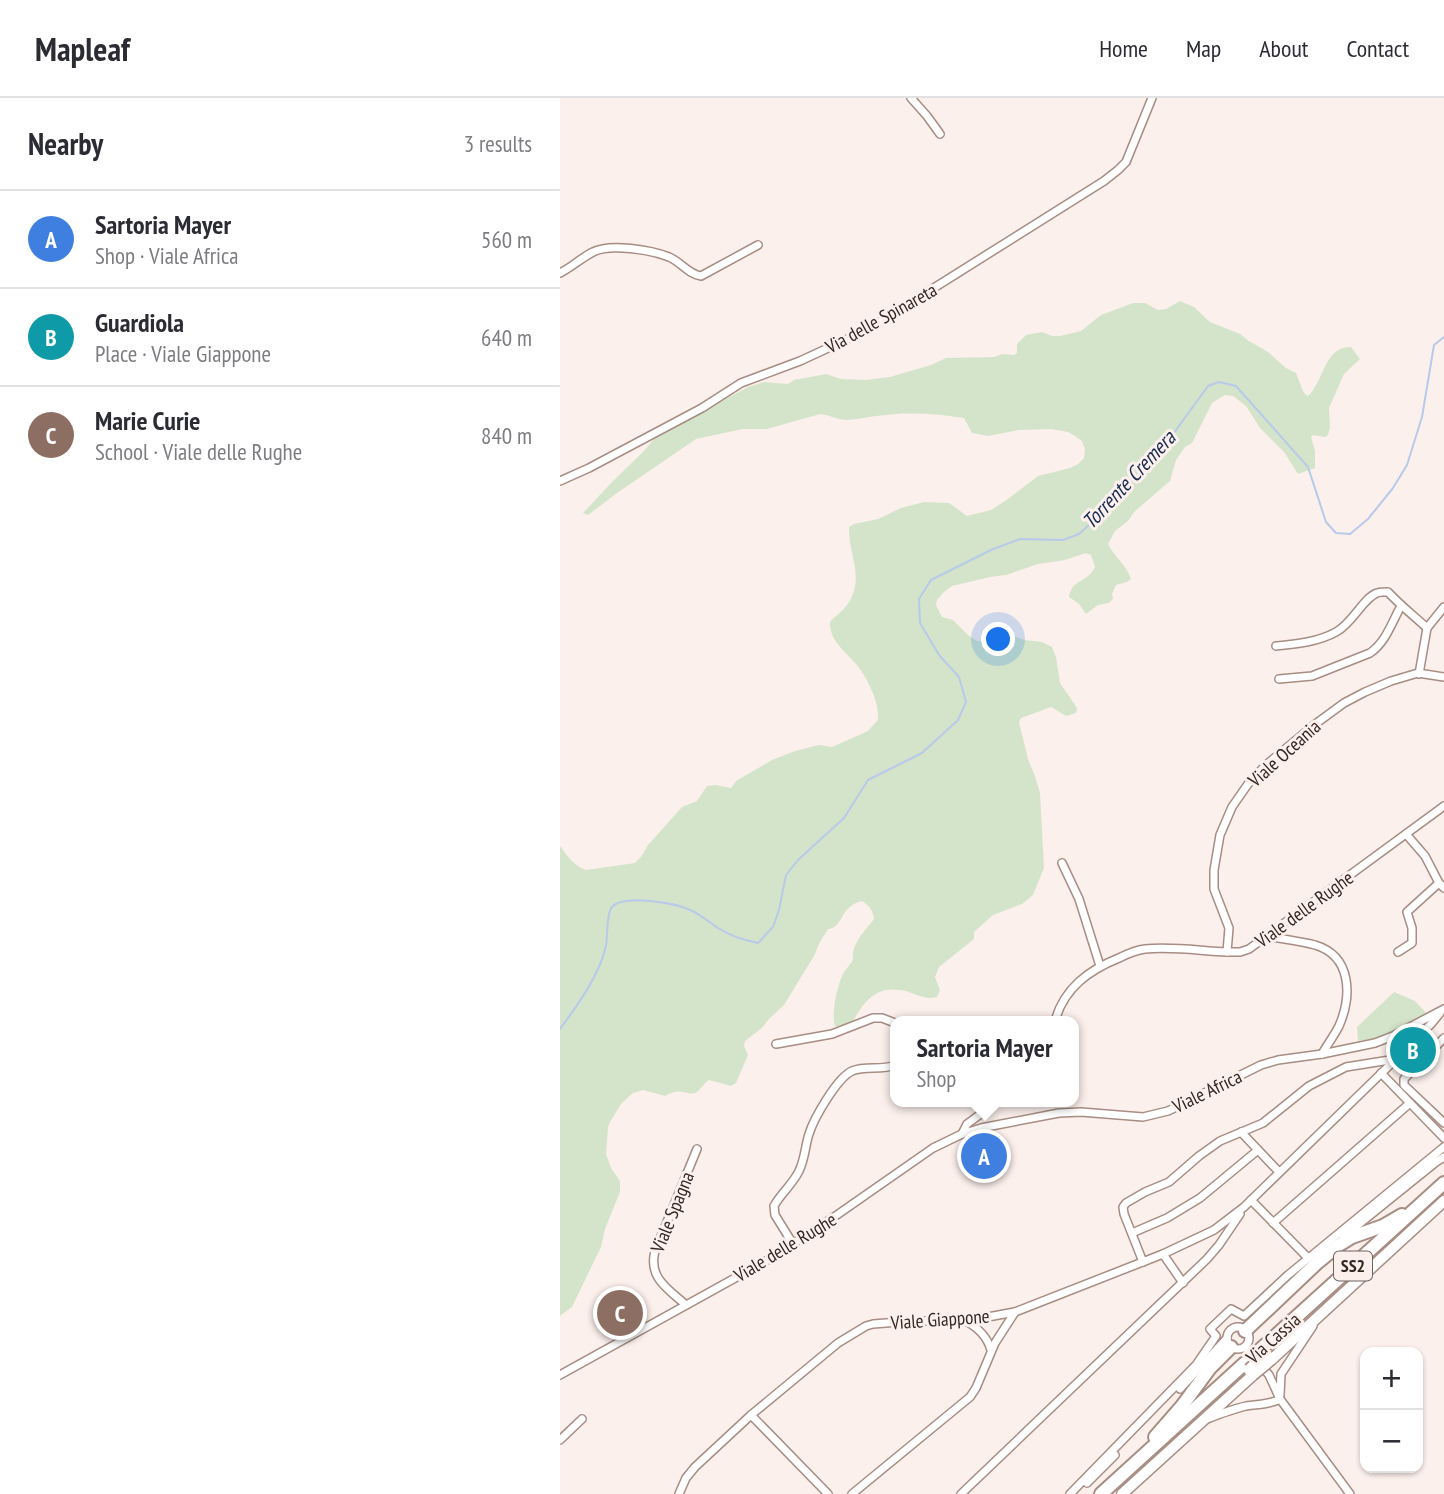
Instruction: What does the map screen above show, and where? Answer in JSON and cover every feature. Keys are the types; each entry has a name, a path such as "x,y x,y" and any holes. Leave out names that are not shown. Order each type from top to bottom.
{"highway":[{"name":"Via Cassia","path":"1266,1354 1444,1183"},
{"name":"Via Cassia","path":"1112,1494 1444,1192"},
{"path":"1244,1329 1339,1245 1413,1212"},
{"path":"1135,1464 1137,1457 1182,1406 1210,1368 1234,1344"},
{"name":"Via Cassia","path":"1101,1494 1250,1369"}],"street":[{"path":"911,98 940,134"},
{"name":"Via delle Spinareta","path":"560,481 702,408 738,384 800,361 861,333 1104,181 1126,162 1152,98"},
{"path":"560,273 595,251 625,249 643,250 665,256 701,276 758,245"},
{"path":"1276,646 1317,640 1338,632 1377,592 1388,592 1427,628"},
{"path":"1279,679 1312,677 1370,653 1383,641 1401,606"},
{"path":"1419,674 1427,628 1444,607"},
{"name":"Viale Oceania","path":"1227,952 1229,928 1214,889 1214,870 1220,835 1248,784 1275,757 1344,703 1391,681 1419,674 1444,677"},
{"name":"Viale delle Rughe","path":"1057,1016 1064,999 1089,972 1126,954 1154,948 1240,952 1249,948 1442,811"},
{"path":"1398,952 1412,943 1412,928 1407,912 1442,885 1425,856 1406,834"},
{"path":"1062,863 1079,898 1100,966"},
{"path":"1267,936 1317,945 1331,953 1341,964 1348,998 1338,1027 1322,1054"},
{"name":"Viale Africa","path":"962,1133 1059,1113 1143,1117 1158,1114 1261,1065 1375,1044 1443,1010"},
{"name":"Viale Giappone","path":"679,1494 695,1467 751,1415 838,1343 866,1326 912,1321 966,1321 1015,1312 1207,1234 1244,1207 1443,1010"},
{"path":"776,1044 831,1034 873,1018 890,1021"},
{"path":"1444,1038 1404,1079 1404,1085 1444,1124"},
{"path":"1143,1262 1124,1214 1125,1204 1144,1192 1169,1182 1214,1145 1263,1123 1309,1086 1337,1071 1346,1067 1396,1059"},
{"path":"793,1244 775,1215 774,1206 800,1170 809,1133 825,1102 851,1072 890,1067"},
{"path":"1381,1073 1444,1138"},
{"path":"1273,1223 1410,1103"},
{"name":"Viale delle Rughe","path":"560,1375 773,1257 933,1148 962,1133 967,1124 990,1107"},
{"path":"1241,1132 1279,1172"},
{"path":"1070,1494 1196,1365 1216,1336 1210,1329 1231,1309 1244,1316 1308,1258 1444,1147"},
{"name":"Viale Spagna","path":"686,1304 660,1280 653,1268 653,1259 697,1149"},
{"path":"1132,1233 1167,1218 1200,1198 1258,1150"},
{"path":"1244,1329 1328,1249 1444,1157"},
{"path":"1251,1200 1308,1258"},
{"path":"1266,1354 1323,1310 1444,1201"},
{"name":"Viale Giappone","path":"961,1494 1182,1283 1219,1245 1244,1207"},
{"path":"1163,1254 1182,1283"},
{"path":"1280,1399 1281,1374 1323,1310"},
{"path":"852,1494 967,1399 976,1388 999,1335 1015,1312"},
{"path":"966,1321 981,1332 991,1351"},
{"path":"1244,1329 1232,1329 1234,1344 1269,1375 1280,1399 1350,1494"},
{"path":"1076,1494 1172,1397 1234,1344 1248,1341 1244,1329"},
{"path":"1122,1494 1205,1419 1250,1369"},
{"path":"1269,1375 1281,1374"},
{"path":"1205,1419 1236,1408 1270,1404 1280,1399"},
{"path":"751,1415 828,1494"},
{"path":"560,1440 582,1419"},
{"path":"970,1486 977,1494"}],"green space":[{"path":"1180,301 1194,307 1210,322 1240,334 1268,352 1296,373 1303,391 1308,396 1335,352 1351,347 1360,359 1344,374 1329,408 1328,435 1311,437 1315,451 1315,468 1298,474 1284,452 1260,428 1246,406 1233,396 1225,395 1212,403 1192,443 1185,447 1176,460 1170,481 1115,531 1108,544 1131,579 1116,585 1113,599 1109,603 1098,605 1086,614 1079,604 1069,597 1073,587 1095,567 1091,555 1086,553 1065,560 1038,564 1006,575 952,586 944,592 936,605 942,617 953,620 977,641 1004,633 1052,647 1060,683 1077,708 1076,713 1066,716 1051,707 1021,718 1019,722 1040,793 1044,868 1033,895 1022,904 993,915 974,932 974,939 939,967 935,977 940,990 937,997 927,998 891,989 883,991 865,1002 853,1022 843,1027 835,1026 834,1021 834,1007 841,979 853,959 856,943 874,919 870,908 862,901 854,904 837,925 828,929 784,1005 745,1041 748,1055 736,1083 731,1086 709,1080 692,1094 679,1091 665,1096 643,1090 633,1093 621,1104 608,1127 606,1154 620,1181 620,1192 601,1247 572,1307 560,1316 560,846 575,864 586,870 635,863 682,807 697,801 707,786 731,788 736,781 772,760 819,745 832,747 868,731 878,720 874,695 858,666 833,637 830,622 847,605 855,585 849,527 924,502 949,503 967,516 991,510 1038,476 1078,464 1084,458 1085,449 1082,441 1075,436 1051,429 1019,430 988,436 972,433 964,418 905,414 847,420 820,414 767,429 743,429 696,439 588,515 583,513 654,439 748,387 764,382 788,384 794,380 826,374 841,379 866,380 890,377 946,358 1014,355 1017,353 1017,344 1026,335 1042,332 1060,336 1081,331 1101,315 1133,303 1145,303 1158,310 1166,309"},
{"path":"1394,992 1415,1001 1427,1014 1381,1038 1358,1041 1357,1027"}],"waterway":[{"name":"Torrente Cremera","path":"560,1029 599,967 606,945 612,907 618,903 638,900 683,907 732,935 758,943 773,927 786,875 798,860 844,818 868,780 922,753 958,720 966,702 959,677 939,655 920,623 919,599 931,580 991,550 1020,539 1063,540 1079,534 1108,508 1168,441 1208,386 1219,382 1236,386 1308,467 1326,522 1336,533 1350,534 1368,519 1393,488 1407,465 1422,417 1434,345 1444,337"}],"place":[{"name":"Guardiola","path":"1413,1050"},
{"name":"Sartoria Mayer","path":"984,1156"},
{"name":"Marie Curie","path":"620,1313"}]}
